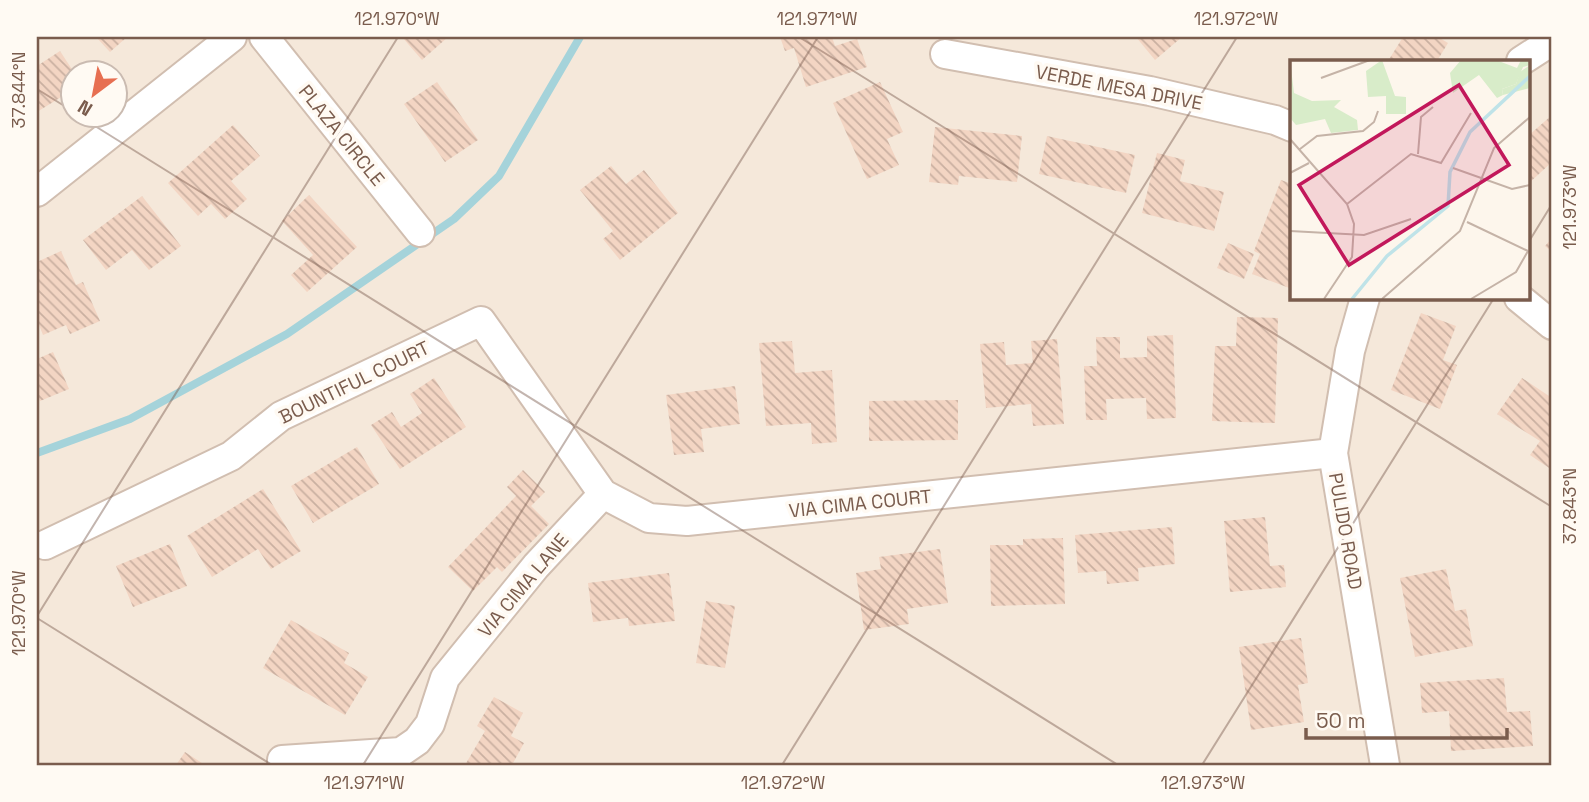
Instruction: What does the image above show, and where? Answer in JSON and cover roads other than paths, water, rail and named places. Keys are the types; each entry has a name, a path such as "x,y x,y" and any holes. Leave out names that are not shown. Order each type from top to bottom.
{"street":[{"path":"37,192 232,37"},
{"name":"PLAZA CIRCLE","path":"264,37 420,232"},
{"path":"1523,60 1552,41"},
{"name":"VERDE MESA DRIVE","path":"945,54 1150,91 1290,126"},
{"name":"PULIDO ROAD","path":"1365,299 1350,351 1333,453 1385,765"},
{"path":"1519,299 1552,325"},
{"name":"VIA CIMA COURT","path":"481,321 603,494 649,518 687,521 1333,453"},
{"name":"BOUNTIFUL COURT","path":"45,545 231,456 281,416 481,321"},
{"name":"VIA CIMA LANE","path":"282,760 401,752 417,741 430,724 445,678 536,566 603,494"}],"waterway":[{"path":"37,453 130,419 287,334 454,219 499,176 580,37"}]}
